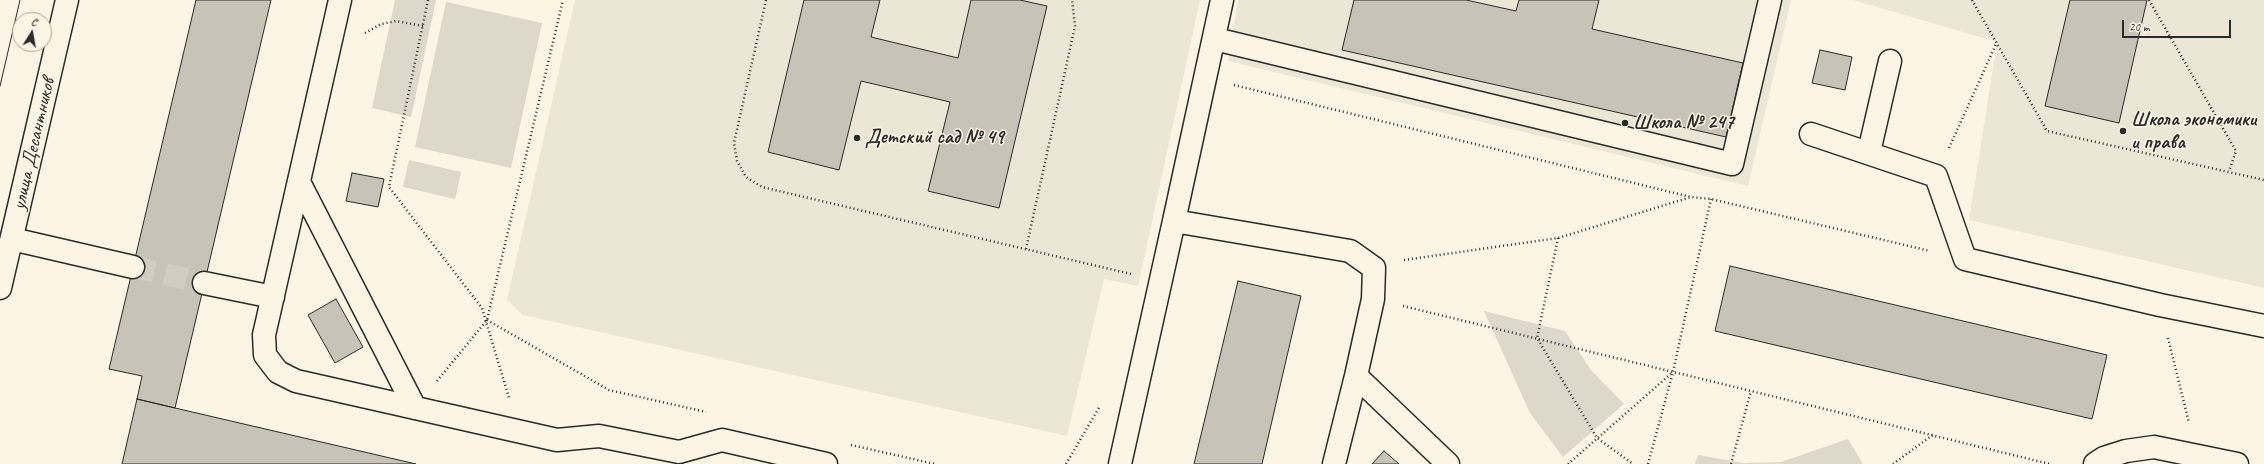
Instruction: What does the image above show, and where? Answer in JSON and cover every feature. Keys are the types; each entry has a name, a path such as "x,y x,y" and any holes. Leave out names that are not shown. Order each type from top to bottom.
{"street":[{"name":"улица Десантников","path":"0,288 67,0"},
{"path":"340,0 264,335 266,356 278,372 296,381 557,440 599,436 679,452 722,440 826,464"},
{"path":"1120,464 1207,78 1222,0"},
{"path":"1215,39 1732,164 1770,0"},
{"path":"1869,152 1890,61"},
{"path":"1811,134 1869,152 1936,176 1965,259 2160,304 2264,326"},
{"path":"299,182 415,408"},
{"path":"1174,221 1350,251 1374,268 1373,299 1334,464"},
{"path":"12,239 133,267"},
{"path":"204,283 273,297"},
{"path":"1356,376 1448,464"},
{"path":"2095,464 2104,458 2126,451 2154,447 2237,464"}],"path":[{"path":"428,0 389,187 482,308 487,320 518,431"},
{"path":"415,408 487,320 563,0"},
{"path":"766,0 734,143 737,161 746,177 762,187 1132,274"},
{"path":"1026,249 1075,26 1072,0"},
{"path":"1972,0 2047,131 2264,180"},
{"path":"2149,0 2236,151 2229,171"},
{"path":"331,40 353,44 366,32 381,24 396,21 423,26"},
{"path":"1936,176 1997,42"},
{"path":"1207,78 1691,197 1711,199 1965,259"},
{"path":"1374,268 1416,257 1558,238 1691,197"},
{"path":"1648,464 1673,372 1711,199"},
{"path":"1558,238 1537,338 1597,438 1633,464"},
{"path":"1373,299 1934,434 2050,464"},
{"path":"2160,304 2197,456"},
{"path":"487,320 608,390 710,413"},
{"path":"1568,464 1673,372"},
{"path":"1731,464 1751,391"},
{"path":"1892,464 1934,434"},
{"path":"850,445 935,464"}],"shaded area":[{"path":"395,0 436,0 411,117 372,108"},
{"name":"Детский сад № 49","path":"575,0 1200,0 1138,286 1104,279 1067,436 523,315 507,300"},
{"name":"Школа № 247","path":"1238,0 1791,0 1748,186 1228,61"},
{"name":"Школа экономики и права","path":"1853,0 2264,0 2264,288 1969,220 1997,42"},
{"path":"446,2 542,23 511,168 415,147"},
{"path":"409,160 461,172 455,199 403,187"},
{"path":"1484,311 1565,331 1591,370 1624,404 1563,457 1530,413"},
{"path":"1848,439 1863,464 1695,464 1698,455 1744,463 1781,462"}],"building":[{"path":"196,0 271,0 175,408 137,399 142,376 109,369"},
{"path":"804,0 880,0 871,37 958,58 971,0 1020,0 1047,6 999,208 928,191 950,102 861,81 839,170 768,152"},
{"path":"1354,0 1466,0 1516,11 1519,0 1599,0 1592,29 1743,63 1726,137 1342,50"},
{"path":"2070,0 2147,0 2119,123 2045,106"},
{"path":"1820,50 1852,57 1845,90 1812,83"},
{"path":"352,173 384,179 378,207 346,201"},
{"path":"1730,266 2107,355 2092,419 1715,331"},
{"path":"1238,281 1301,296 1262,464 1194,464"},
{"path":"336,299 363,347 335,363 308,315"},
{"path":"137,399 175,408 416,464 122,464"},
{"path":"1384,451 1399,464 1372,464"}],"tunnel":[{"path":"133,267 204,283"}],"tram line":[{"path":"0,86 20,0"}],"place":[{"name":"Школа № 247","path":"1625,123"},
{"name":"Школа экономики и права","path":"2123,131"},
{"name":"Детский сад № 49","path":"857,138"}]}
